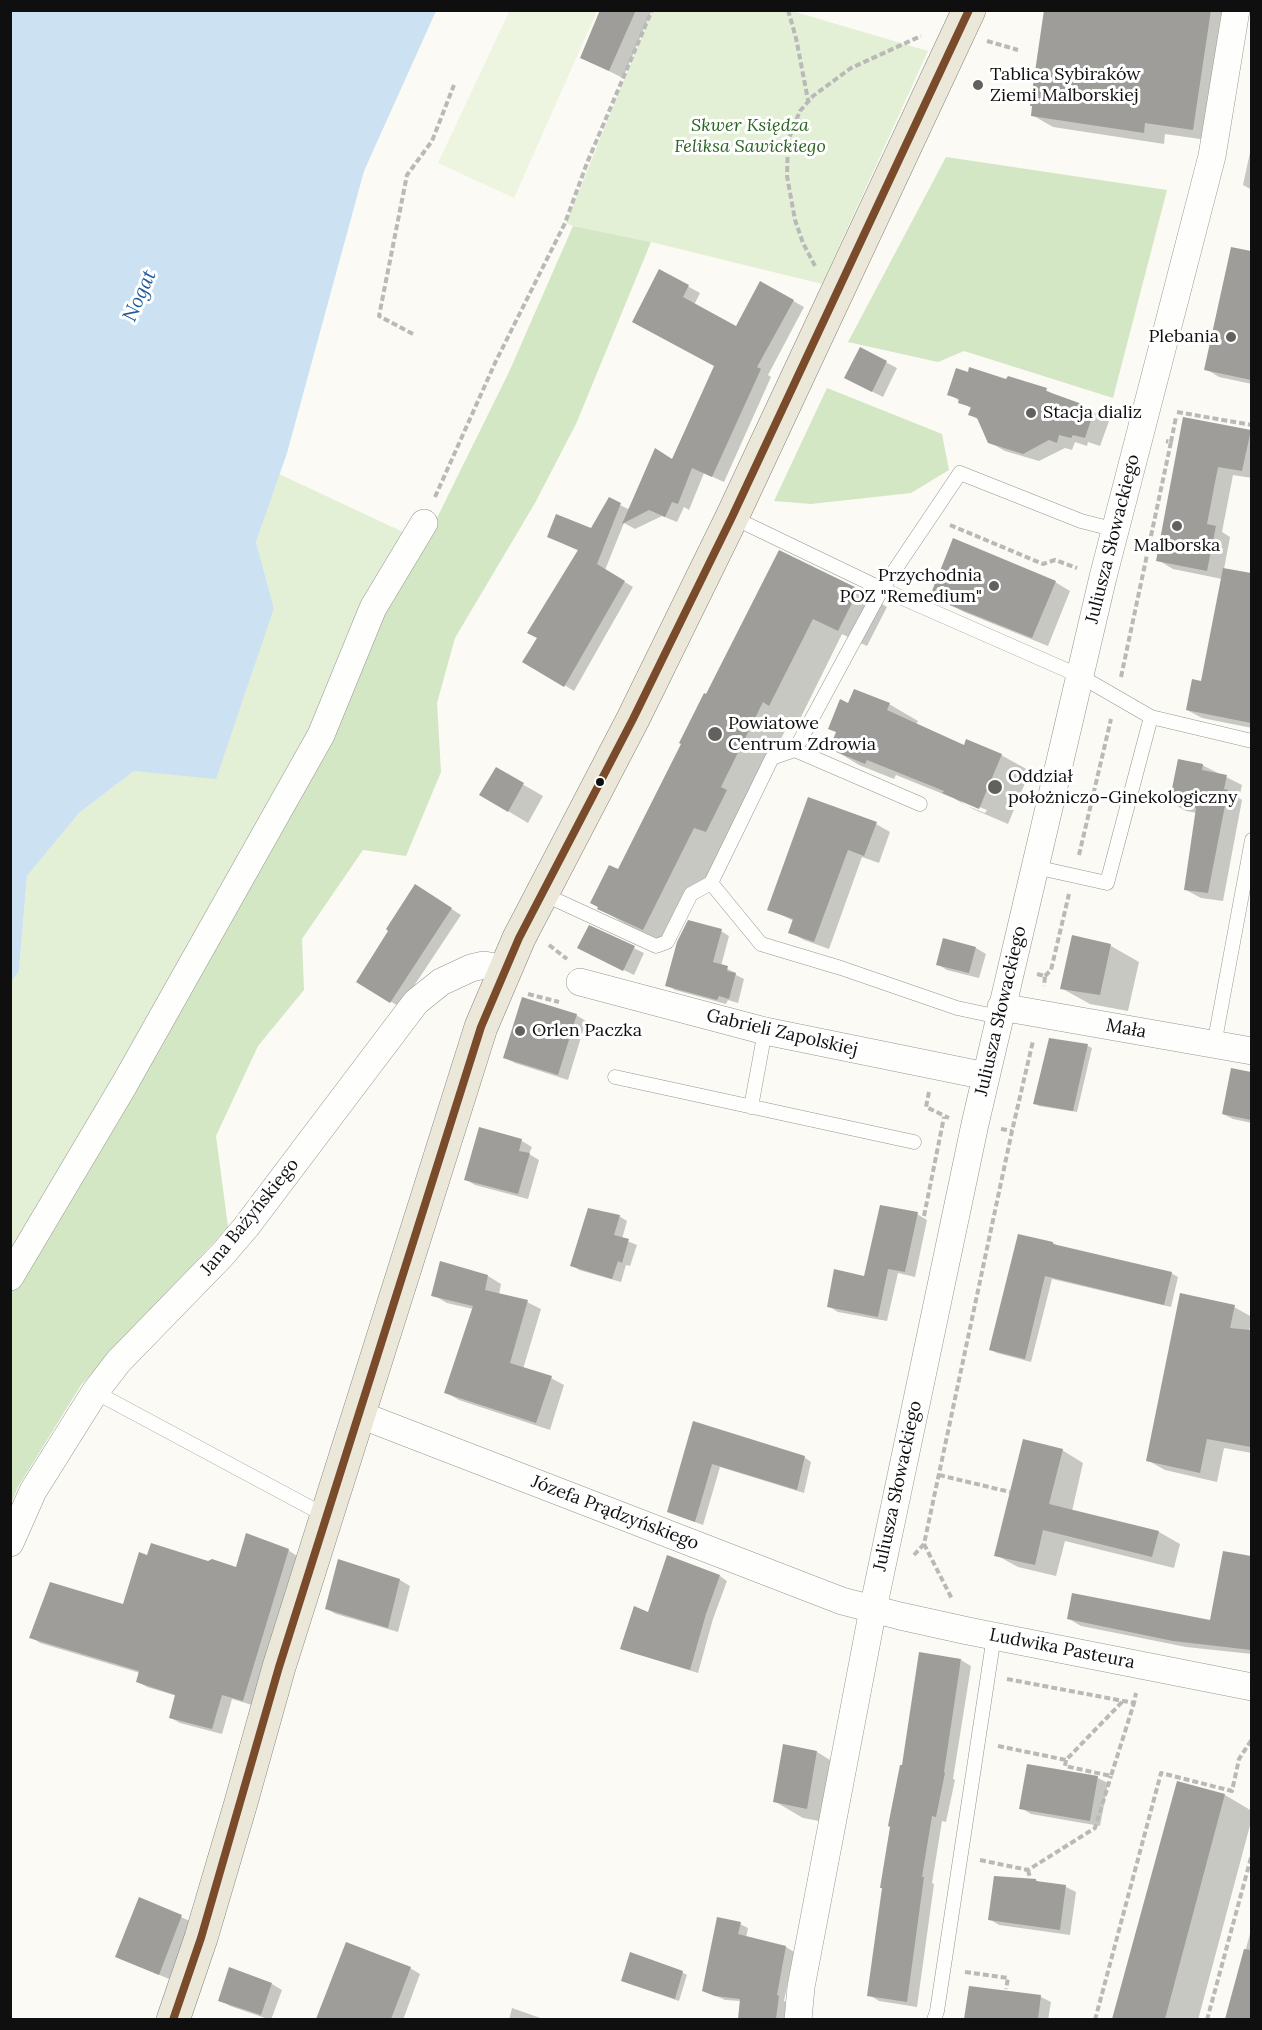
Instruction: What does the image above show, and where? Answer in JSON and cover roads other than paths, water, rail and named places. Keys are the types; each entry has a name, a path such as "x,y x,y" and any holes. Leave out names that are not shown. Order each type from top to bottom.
{"main road":[{"path":"173,2019 207,1916 279,1666 482,1026 505,969 542,893 633,718 732,517 969,10"}],"street":[{"name":"Juliusza Słowackiego","path":"799,2019 801,1987 873,1609 975,1124 1103,577 1212,156 1236,10"},
{"path":"10,1277 153,1035 321,735 373,608 424,523"},
{"name":"Jana Bażyńskiego","path":"10,1543 33,1491 94,1392 118,1362 222,1255 246,1227 416,1002 441,982 471,968 484,965 505,969"},
{"name":"Gabrieli Zapolskiej","path":"580,982 765,1031 986,1077"},
{"name":"Mała","path":"1000,1012 1251,1051"},
{"name":"Józefa Prądzyńskiego","path":"358,1414 831,1597 873,1609"},
{"name":"Ludwika Pasteura","path":"873,1609 1251,1687"}],"lane":[{"path":"542,893 656,946 667,942 691,894 711,883 772,758 795,750 882,589 960,473 1081,521 1116,530"},
{"path":"732,517 882,589 1080,676 1151,717 1251,741"},
{"path":"1035,867 1107,883 1151,717"},
{"path":"795,750 920,804"},
{"path":"1214,1045 1251,840"},
{"path":"711,883 761,944 841,968 957,1008 1000,1012"},
{"path":"751,1107 765,1031"},
{"path":"615,1077 914,1142"},
{"path":"94,1392 328,1517"},
{"path":"934,2019 988,1676 981,1633"}],"water":[{"name":"Nogat","path":"11,10 436,11 364,171 287,453 256,542 274,608 216,779 134,771 79,813 27,876 19,971 11,982"}],"place":[{"name":"Tablica Sybiraków Ziemi Malborskiej","path":"978,85"},
{"name":"Plebania","path":"1231,337"},
{"name":"Stacja dializ","path":"1031,413"},
{"name":"Malborska","path":"1177,526"},
{"name":"Przychodnia POZ \"Remedium\"","path":"994,586"},
{"name":"Powiatowe Centrum Zdrowia","path":"715,734"},
{"name":"Oddział położniczo-Ginekologiczny","path":"995,787"},
{"name":"Orlen Paczka","path":"520,1031"}],"park label":[{"name":"Skwer Księdza Feliksa Sawickiego","path":"750,136"}]}
